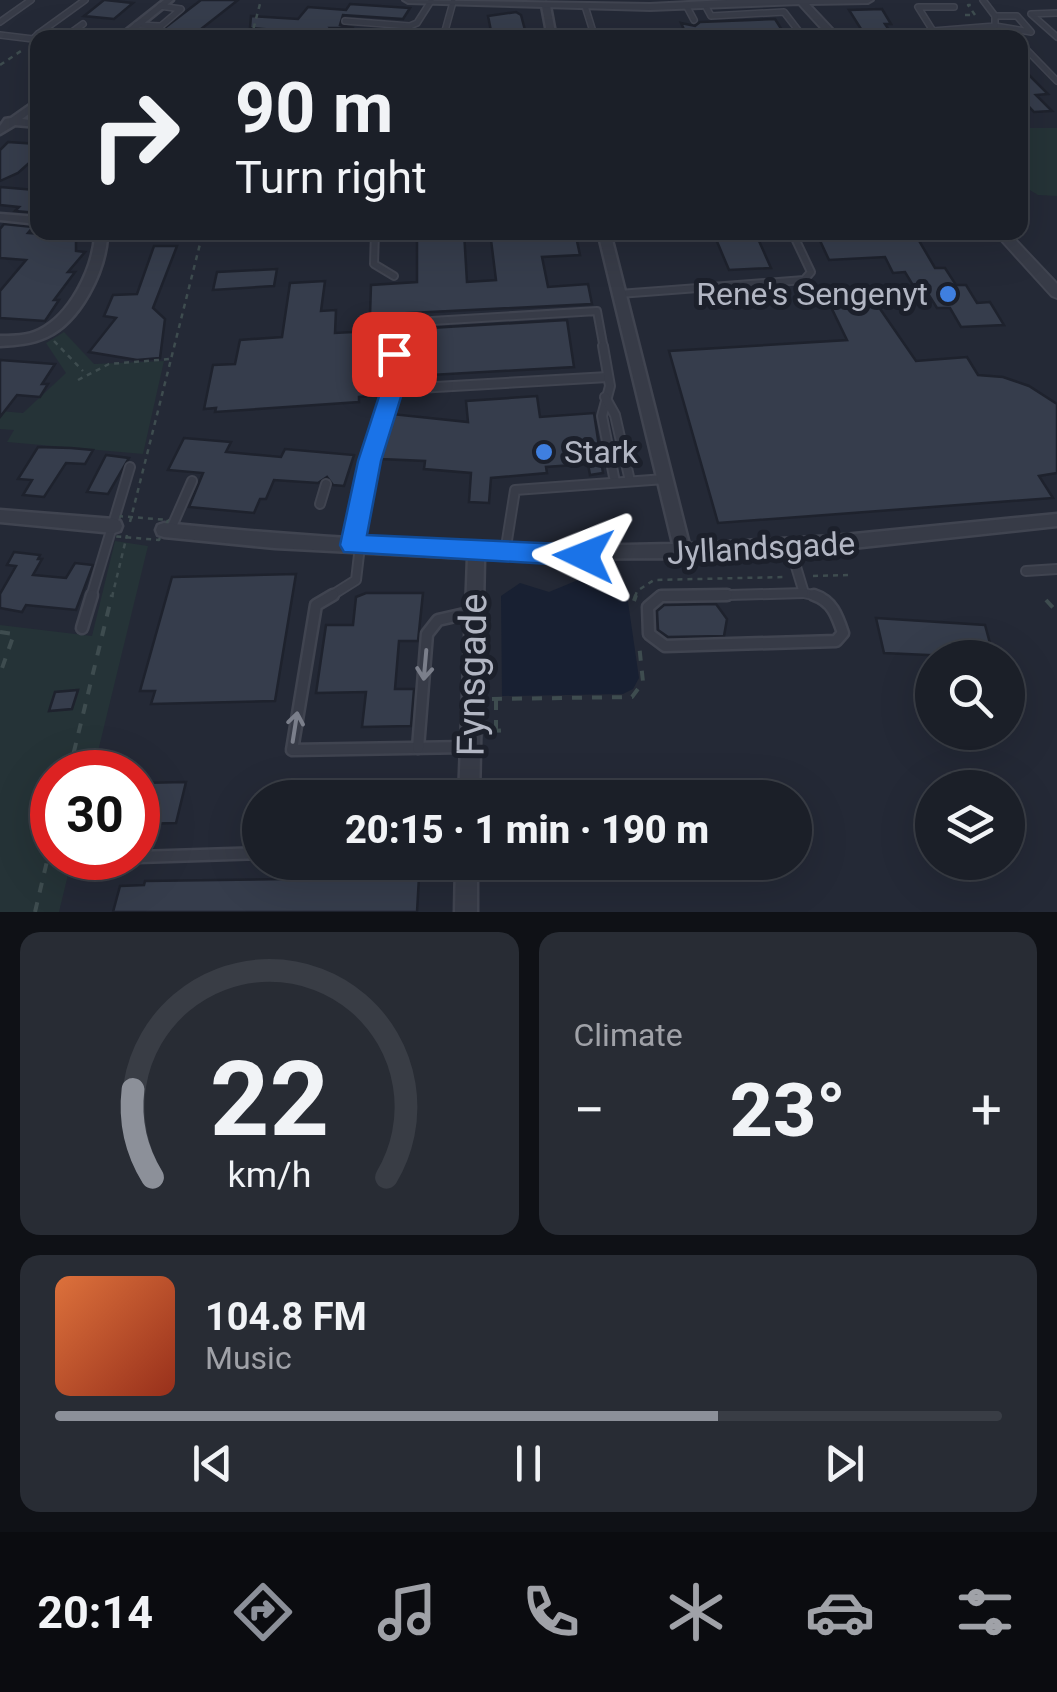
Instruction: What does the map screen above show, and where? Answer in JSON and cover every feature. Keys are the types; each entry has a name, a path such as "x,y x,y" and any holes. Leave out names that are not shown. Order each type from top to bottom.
{"street":[{"path":"408,0 686,5 782,0"},
{"path":"767,1 868,0"},
{"path":"804,2 828,30"},
{"path":"129,30 165,3"},
{"path":"546,3 551,30"},
{"path":"0,131 6,121 30,107"},
{"path":"0,218 30,220"},
{"path":"0,341 46,333 74,310 101,253 101,240"},
{"path":"606,240 683,553"},
{"path":"1007,240 1057,293"},
{"path":"0,516 118,530"},
{"name":"Jyllandsgade","path":"167,530 476,552 683,553 790,547 1057,520"},
{"name":"Fynsgade","path":"469,780 476,552"},
{"path":"466,912 467,880"}],"lane":[{"path":"0,22 31,0"},
{"path":"44,30 85,0"},
{"path":"983,0 994,16 994,26"},
{"path":"346,21 410,26 418,23 431,1"},
{"path":"443,30 453,2"},
{"path":"136,24 161,26 181,9 165,3"},
{"path":"702,3 712,16 784,12 798,30"},
{"path":"583,4 593,30"},
{"path":"686,5 694,20"},
{"path":"933,30 918,8 954,6"},
{"path":"1057,12 1031,14 1057,37"},
{"path":"994,16 1017,16 1028,32"},
{"path":"1005,16 1016,30"},
{"path":"75,30 83,24"},
{"path":"946,30 994,26 1010,30"},
{"path":"0,35 30,39"},
{"path":"1028,50 1057,81"},
{"path":"375,240 374,264 394,276"},
{"path":"619,294 804,280 811,272 796,240"},
{"path":"382,324 597,311 610,386 602,416 616,482"},
{"path":"393,324 394,384 369,461 356,545 356,580 316,605 292,750 470,747"},
{"path":"394,384 418,388 608,377"},
{"path":"605,397 614,415 630,481"},
{"path":"82,628 118,530 130,468"},
{"path":"505,553 516,490 665,478"},
{"path":"167,530 192,482"},
{"path":"320,504 326,484"},
{"path":"790,547 804,593"},
{"path":"1026,571 1057,569"},
{"path":"804,593 826,597 833,603 841,638 836,642 665,646 649,634 646,609 650,601 660,596 804,593"},
{"path":"418,748 428,634 438,620 473,612"},
{"path":"160,856 242,854"}],"path":[{"path":"253,30 261,0"},
{"path":"963,15 975,15 968,5"},
{"path":"0,64 30,45"},
{"path":"118,530 132,516 201,240"},
{"path":"46,333 85,373"},
{"path":"78,380 85,373 109,365 171,359"},
{"path":"73,750 118,516 168,520 167,530 159,540 118,530"},
{"path":"1046,600 1057,612"},
{"path":"0,632 14,634 0,674"},
{"path":"496,698 496,730"},
{"path":"35,912 43,880"}],"shaded area":[{"path":"1028,128 1057,128 1057,196 1038,195 1028,189"},
{"path":"64,332 94,364 164,361 143,454 7,442 14,430 0,429 0,411 23,413 66,373 46,343"},
{"path":"115,541 148,546 98,750 30,750 30,880 67,880 59,912 0,912 0,625 92,636"}],"water":[{"path":"578,580 616,582 626,588 639,678 633,689 623,694 502,696 501,596 520,583 549,592"}],"building":[{"path":"104,0 133,3 114,19 84,16"},
{"path":"201,0 238,0 200,30 162,30"},
{"path":"350,4 410,8 403,19 343,15 340,25 354,28 250,28 251,16 298,19 308,7 346,10"},
{"path":"882,9 891,24 885,24 889,30 862,30 849,10"},
{"path":"516,12 521,15 525,30 491,30 488,16"},
{"path":"775,19 782,30 684,30 681,23 695,26 700,22"},
{"path":"1028,74 1048,94 1036,95 1052,111 1034,112 1028,106"},
{"path":"8,142 30,143 30,162 0,181 0,150"},
{"path":"0,187 30,190 30,212 0,205"},
{"path":"4,224 30,227 30,240 76,240 76,251 85,252 68,272 75,272 54,300 59,300 45,321 0,318 0,291 26,260 0,258 0,229"},
{"path":"417,240 464,240 467,282 496,280 491,240 577,240 580,255 542,257 548,287 588,284 592,304 370,315 371,285 417,282"},
{"path":"716,240 759,240 771,268 729,270"},
{"path":"820,240 919,240 935,268 945,268 956,285 966,285 977,303 990,302 1004,325 961,327 950,308 937,308 927,292 917,292 905,272 893,273 885,257 829,260"},
{"path":"154,246 177,246 153,308 165,319 160,358 137,360 89,352 116,318 104,316 113,295 137,294"},
{"path":"277,269 274,286 213,290 217,272"},
{"path":"325,281 321,311 336,310 335,333 373,331 371,396 359,397 359,402 215,412 216,408 204,409 213,365 235,364 240,340 282,337 290,283"},
{"path":"876,303 916,361 967,357 978,375 1003,377 1029,386 1057,404 1057,473 1039,476 1053,498 718,523 669,351 847,340 831,307"},
{"path":"567,320 574,367 431,375 431,343 413,344 413,329"},
{"path":"0,360 55,364 42,384 48,384 40,397 17,395 0,417"},
{"path":"537,396 540,417 594,413 603,473 590,475 588,464 546,467 547,473 491,478 489,503 469,502 471,473 424,469 425,461 381,459 392,414 468,422 466,401"},
{"path":"184,438 231,442 226,452 281,457 285,449 354,455 344,486 333,485 327,477 318,483 274,480 266,499 260,499 254,513 189,507 203,473 168,470"},
{"path":"38,447 93,450 85,464 66,463 44,497 23,495 32,480 18,479"},
{"path":"106,455 129,458 108,494 87,492"},
{"path":"14,552 40,555 38,559 42,559 33,575 66,578 75,563 93,565 76,610 26,605 22,612 0,608 0,594 16,566 7,565"},
{"path":"296,574 275,701 151,704 155,691 140,691 172,577"},
{"path":"366,593 423,593 418,641 399,641 395,689 414,689 411,726 362,727 366,692 316,693 326,625 353,625 356,597"},
{"path":"716,604 727,619 724,636 668,637 658,630 657,611 664,605"},
{"path":"876,618 985,625 989,640 915,640 915,654 884,653"},
{"path":"78,690 72,709 49,711 55,692"},
{"path":"186,782 176,823 160,823 160,783"},
{"path":"419,880 417,912 113,912 120,886 144,885 145,881"}],"place":[{"name":"Rene's Sengenyt","path":"948,294"},
{"name":"Stark","path":"544,452"}],"route":[{"path":"394,354 394,384 369,461 352,545 584,556"}]}
